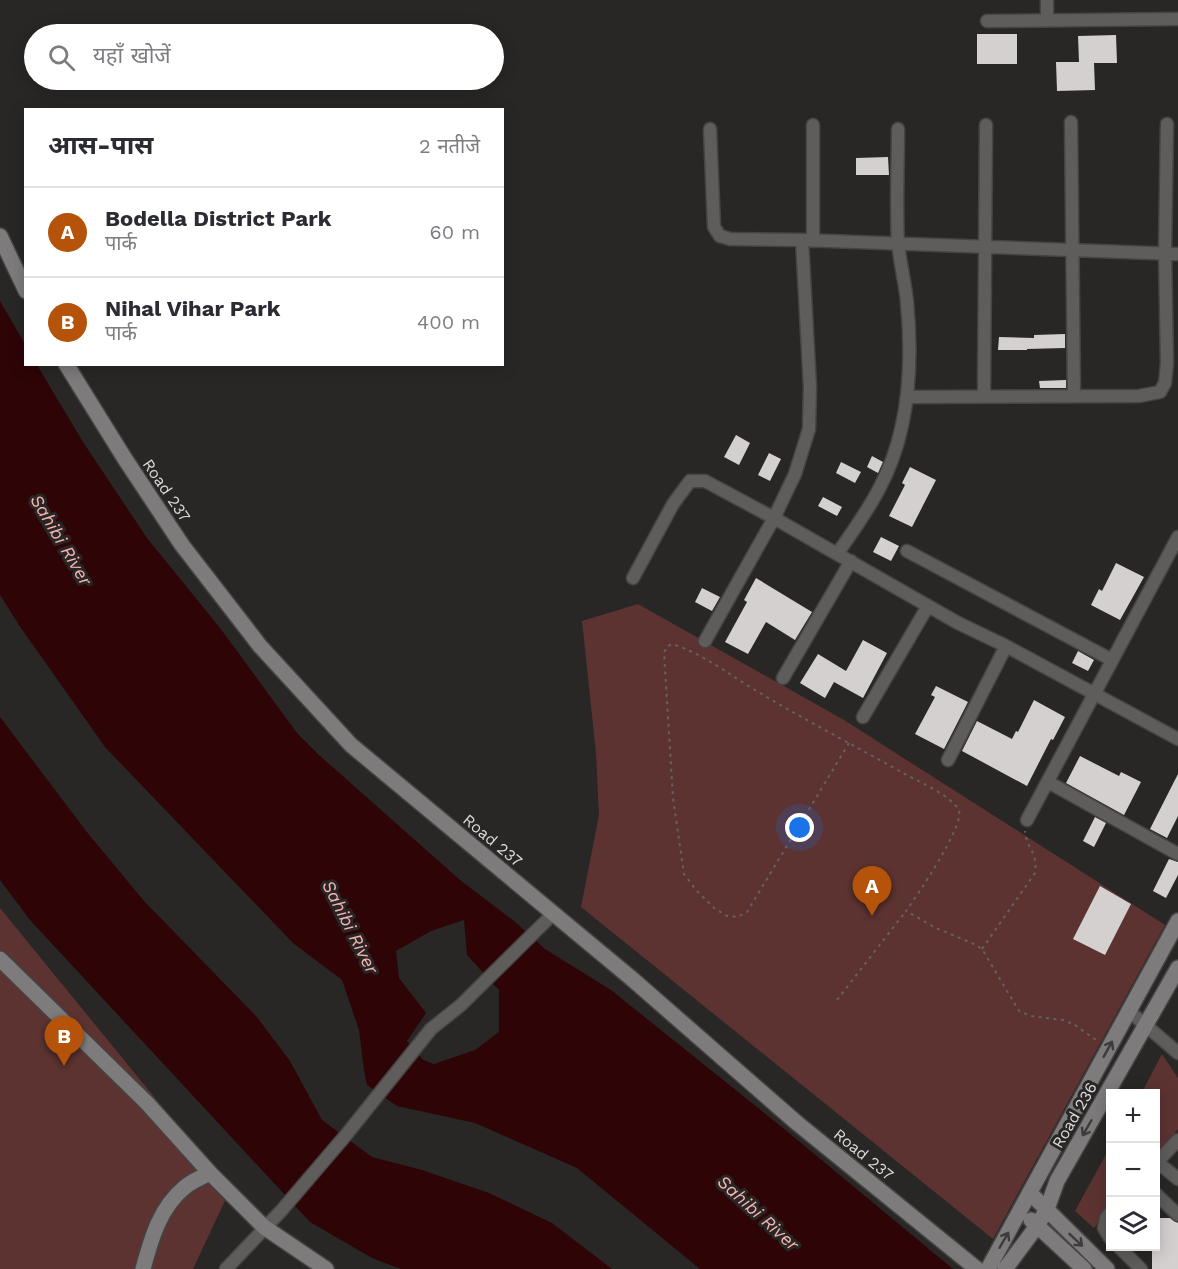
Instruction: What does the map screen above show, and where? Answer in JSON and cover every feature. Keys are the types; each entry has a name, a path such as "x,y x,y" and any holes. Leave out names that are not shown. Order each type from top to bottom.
{"street":[{"path":"1047,0 1047,20"},
{"path":"987,21 1178,19"},
{"path":"1071,122 1074,396"},
{"path":"908,397 1139,396 1160,392 1165,383 1167,363 1172,254 1167,124"},
{"path":"705,641 774,518 795,474 809,429 808,240 813,125"},
{"path":"984,397 986,125"},
{"path":"710,129 714,227 720,236 730,239 1172,254"},
{"path":"837,554 865,515 880,488 891,462 906,411 909,324 898,244 898,129"},
{"path":"0,236 24,287"},
{"name":"Road 237","path":"67,366 125,459 183,545 260,646 351,745 631,978 797,1123 977,1269"},
{"path":"633,578 673,504 690,481 705,481 928,606 1178,739"},
{"path":"1027,820 1178,537"},
{"path":"907,551 1112,660"},
{"path":"783,678 851,561"},
{"path":"863,717 928,606"},
{"path":"948,760 1006,646"},
{"path":"1048,782 1178,854"},
{"path":"226,1269 281,1211 346,1135 431,1029 461,1005 553,914"},
{"path":"988,1269 1178,921"},
{"path":"0,958 147,1103 210,1173 264,1227 326,1269"},
{"name":"Road 236","path":"1005,1269 1047,1209 1057,1181 1178,968"},
{"path":"1129,1011 1178,1053"},
{"path":"1160,1159 1178,1140"},
{"path":"1160,1166 1178,1179"},
{"path":"143,1269 154,1231 167,1207 186,1186 210,1173"},
{"path":"1030,1193 1107,1269"},
{"path":"1158,1197 1178,1215"},
{"path":"1021,1212 1084,1269"},
{"path":"1123,1251 1141,1269"}],"path":[{"path":"837,1000 906,911 954,831 959,817 958,810 951,800 692,652 672,644 664,652 673,798 684,874 714,908 727,916 737,917 747,912 849,743"},
{"path":"982,949 1035,873 1037,859 1026,841 1027,820"},
{"path":"906,911 982,949 1019,1011 1031,1016 1063,1020 1092,1037"}],"shaded area":[{"path":"638,604 844,720 1165,925 993,1239 581,907 599,815 596,753 582,621"},
{"path":"0,908 230,1190 193,1269 0,1269"},
{"path":"1162,1054 1178,1078 1178,1129 1160,1150 1160,1089 1144,1089"},
{"path":"1106,1154 1106,1213 1094,1228 1075,1211"}],"water":[{"name":"Sahibi River","path":"0,301 24,342 24,366 38,366 83,442 147,538 220,628 297,733 460,880 514,921 545,949 611,990 953,1269 700,1269 577,1168 475,1123 397,1106 367,1085 359,1030 342,980 293,943 105,747 0,595","holes":["464,920 467,955 499,990 499,1032 475,1050 434,1064 423,1060 407,1041 426,1013 399,978 396,951 431,931"]},
{"path":"0,717 86,831 144,901 256,1016 290,1061 322,1120 372,1157 422,1170 489,1193 552,1223 612,1269 401,1269 372,1258 310,1222 30,920 0,880"}],"building":[{"path":"977,34 1017,34 1017,64 977,64"},
{"path":"1116,35 1117,63 1094,63 1095,90 1057,91 1056,62 1079,62 1078,36"},
{"path":"888,157 889,175 856,175 856,158"},
{"path":"1065,334 1065,348 998,350 999,337 1034,338 1034,335"},
{"path":"1066,380 1066,388 1040,388 1039,381"},
{"path":"736,435 750,443 739,465 724,457"},
{"path":"769,453 781,459 770,481 758,475"},
{"path":"872,456 883,462 878,473 867,467"},
{"path":"841,462 861,472 855,483 836,473"},
{"path":"910,467 936,480 912,527 889,516 905,485 902,483"},
{"path":"823,497 842,507 837,516 818,506"},
{"path":"881,537 899,546 891,561 873,552"},
{"path":"1116,563 1144,577 1120,620 1091,605 1099,589 1102,591"},
{"path":"756,578 812,612 795,640 766,622 748,654 725,642 747,602 744,600"},
{"path":"702,588 720,597 712,611 695,602"},
{"path":"863,640 887,653 863,698 834,682 825,698 800,683 818,654 846,671"},
{"path":"1078,651 1094,660 1088,671 1072,663"},
{"path":"936,686 968,702 944,749 915,734 935,697 931,695"},
{"path":"1034,700 1065,717 1027,786 962,751 977,721 1012,739"},
{"path":"1080,756 1119,776 1121,772 1141,782 1124,815 1066,783"},
{"path":"1178,774 1178,816 1167,838 1150,829"},
{"path":"1095,817 1106,823 1094,847 1083,841"},
{"path":"1169,859 1178,862 1178,875 1166,898 1153,891"},
{"path":"1100,886 1131,904 1105,955 1073,939"},
{"path":"1160,1218 1170,1218 1178,1223 1178,1269 1152,1269 1152,1251 1160,1251"}],"place":[{"name":"Bodella District Park","path":"872,916"},
{"name":"Nihal Vihar Park","path":"64,1066"}]}
